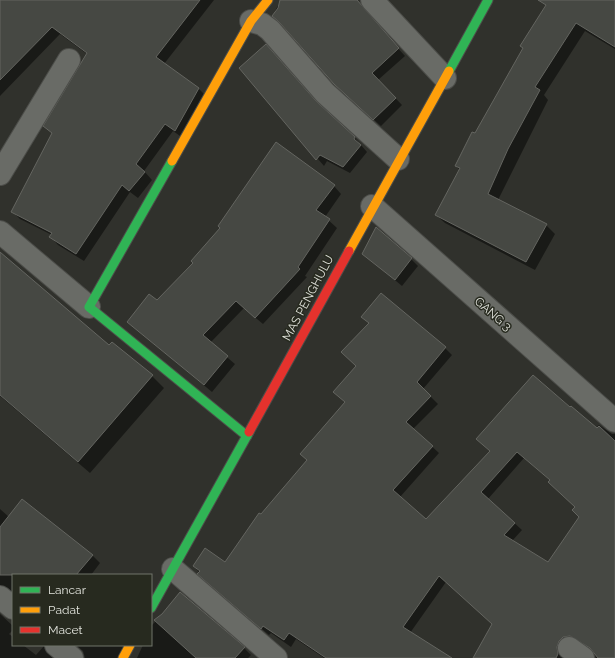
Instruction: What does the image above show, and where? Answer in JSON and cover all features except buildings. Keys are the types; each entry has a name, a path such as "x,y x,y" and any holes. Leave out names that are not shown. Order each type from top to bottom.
{"street":[{"path":"89,307 251,21 268,0"},
{"path":"372,0 444,78"},
{"name":"MAS PENGHULU","path":"152,606 398,159 488,0"},
{"path":"251,21 262,24 270,30 325,93 398,159"},
{"path":"0,174 69,60"},
{"name":"GANG 3","path":"372,206 615,421"},
{"path":"0,232 247,436"},
{"path":"173,569 276,658"},
{"path":"0,598 12,607"},
{"path":"57,646 72,658"},
{"path":"123,658 129,646"}],"traffic: fast":[{"path":"449,71 488,0"},
{"path":"172,161 89,307 247,436"},
{"path":"152,606 249,432"}],"traffic: slow":[{"path":"172,161 251,21 268,0"},
{"path":"349,251 449,71"},
{"path":"123,658 129,646"}],"traffic: jam":[{"path":"249,432 349,251"}]}
